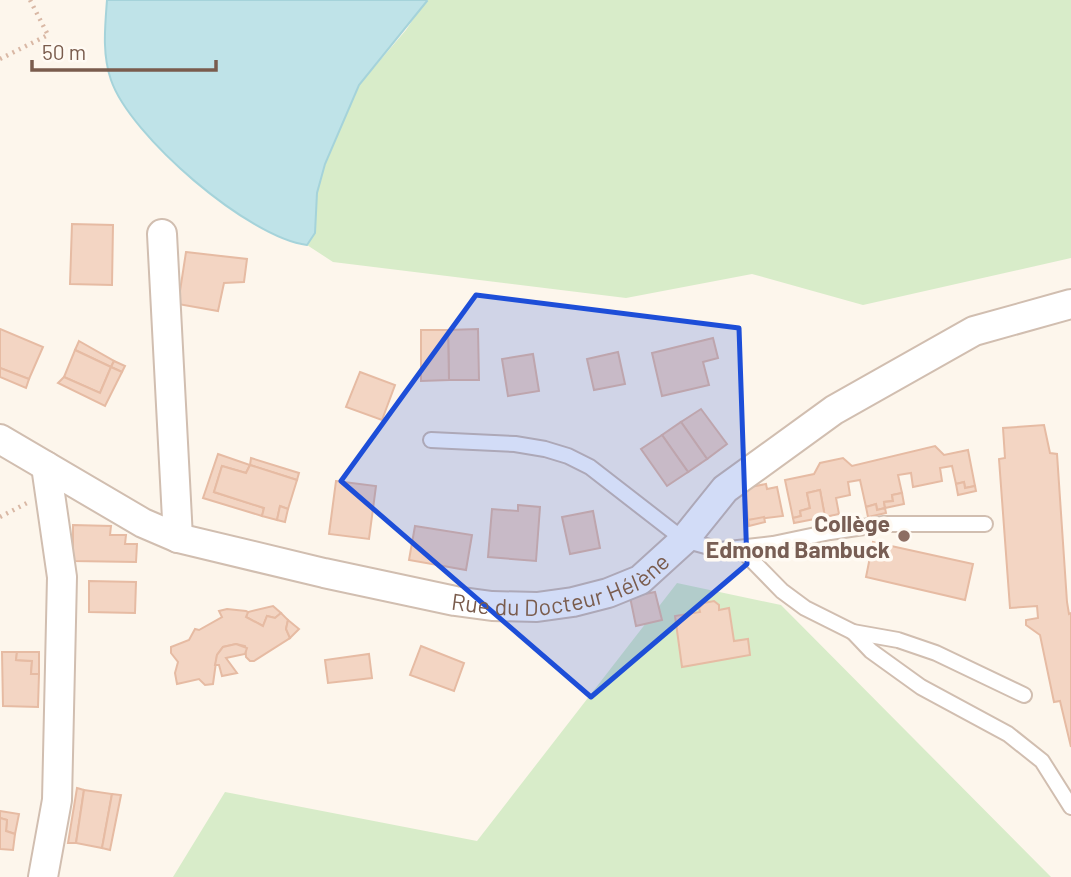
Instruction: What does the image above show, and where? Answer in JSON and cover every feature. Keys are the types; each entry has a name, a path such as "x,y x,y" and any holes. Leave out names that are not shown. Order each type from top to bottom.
{"street":[{"path":"162,234 178,538"},
{"name":"Rue du Docteur Hélène","path":"0,439 143,523 178,538 455,601 492,606 537,607 573,603 640,580 684,540 725,489 834,410 974,331 1071,304"},
{"path":"44,877 57,800 62,576 46,466"}],"lane":[{"path":"431,440 515,444 568,456 590,467 684,540 720,550 884,524 985,524"},
{"path":"740,548 782,591 804,608 853,632 898,640 936,653 1024,695"},
{"path":"853,632 871,651 921,687 1008,734 1042,761 1071,807"}],"path":[{"path":"0,59 48,35 30,0"}],"highlighted area":[{"path":"476,295 739,328 747,564 591,697 341,481"}],"green space":[{"path":"426,0 1071,0 1071,258 863,305 752,274 626,298 333,262 307,245 315,233 317,193 325,164 359,85 406,30"},
{"path":"677,583 781,605 1051,877 173,877 225,792 477,841"}],"water":[{"path":"107,0 427,1 359,85 325,164 317,193 315,233 307,245 283,238 255,224 225,204 194,181 141,128 122,103 108,70 105,40"}],"building":[{"path":"72,224 113,225 112,285 70,284"},
{"path":"186,252 247,259 244,282 224,283 218,311 178,304"},
{"path":"0,329 43,347 29,379 0,368"},
{"path":"478,329 479,380 449,380 448,330"},
{"path":"421,330 448,330 449,380 421,381"},
{"path":"713,338 718,358 703,362 709,385 662,396 652,353"},
{"path":"79,341 114,361 111,367 75,350"},
{"path":"75,350 111,367 100,393 64,377"},
{"path":"618,352 625,384 594,390 587,359"},
{"path":"533,354 539,391 508,396 502,359"},
{"path":"114,361 125,366 122,372 111,367"},
{"path":"111,367 122,372 105,406 58,383 64,377 100,393"},
{"path":"0,368 29,379 26,388 0,377"},
{"path":"360,372 395,385 382,420 346,407"},
{"path":"701,409 727,444 707,459 681,422"},
{"path":"681,422 707,459 688,472 662,435"},
{"path":"1044,425 1050,453 1057,454 1067,602 1069,614 1071,613 1071,747 1060,701 1054,702 1040,635 1026,625 1026,620 1038,618 1037,606 1010,608 999,459 1005,458 1003,428"},
{"path":"662,435 688,472 667,486 641,449"},
{"path":"935,446 944,455 968,450 975,486 965,488 964,482 956,484 952,466 940,468 942,481 913,487 911,473 898,475 902,493 892,495 893,501 884,502 885,508 877,510 876,504 866,507 860,480 848,482 850,495 836,498 839,514 825,517 820,490 807,493 810,508 800,511 801,516 793,518 785,480 814,474 820,463 843,458 852,466"},
{"path":"218,454 250,465 246,473 222,466 214,492 264,508 262,516 203,498"},
{"path":"251,458 299,473 297,480 250,465"},
{"path":"250,465 297,480 288,509 280,506 277,520 262,516 264,508 214,492 222,466 246,473"},
{"path":"336,481 376,486 369,539 329,534"},
{"path":"964,482 965,488 975,486 976,491 958,495 956,484"},
{"path":"766,484 767,489 777,487 783,516 748,520 745,488"},
{"path":"820,490 825,517 794,523 793,518 801,516 800,511 810,508 807,493"},
{"path":"902,493 904,504 885,508 884,502 893,501 892,495"},
{"path":"876,504 877,510 885,508 886,513 868,517 866,507"},
{"path":"518,505 540,507 536,561 488,557 492,509 518,511"},
{"path":"280,506 288,509 285,522 277,520"},
{"path":"593,511 600,548 570,554 562,517"},
{"path":"764,517 765,522 749,526 748,520"},
{"path":"73,525 111,526 110,535 126,535 125,544 137,544 136,562 73,561"},
{"path":"415,526 472,535 466,570 409,560"},
{"path":"873,542 973,564 965,600 866,577"},
{"path":"89,581 136,582 135,613 89,612"},
{"path":"655,592 662,620 636,626 630,597"},
{"path":"714,601 719,605 719,610 729,608 734,641 748,639 750,655 682,667 675,616 700,612 699,608 704,603"},
{"path":"273,606 281,613 275,618 267,616 263,626 246,617 248,612"},
{"path":"219,611 246,611 246,617 263,626 267,616 275,618 281,613 288,620 286,629 290,638 254,661 246,657 245,646 236,644 223,647 217,655 213,684 205,685 199,679 177,684 175,673 178,662 171,653 171,647 189,640 195,629 199,630 222,617"},
{"path":"288,620 299,629 290,638 286,629"},
{"path":"236,644 247,648 245,654 226,658 237,673 222,676 219,665 215,665 217,655 223,647"},
{"path":"421,646 464,663 454,691 410,675"},
{"path":"2,652 17,652 16,660 32,661 31,674 39,674 38,707 3,706"},
{"path":"17,652 39,652 39,674 31,674 32,661 16,660"},
{"path":"369,654 372,678 328,683 325,660"},
{"path":"77,788 84,790 76,843 68,843"},
{"path":"84,790 112,794 102,848 76,843"},
{"path":"112,794 121,795 110,850 102,848"},
{"path":"0,811 19,814 15,834 6,831 7,820 0,818"},
{"path":"0,818 7,820 6,831 15,834 13,850 0,849"}],"place":[{"name":"Collège Edmond Bambuck","path":"904,536"}]}
